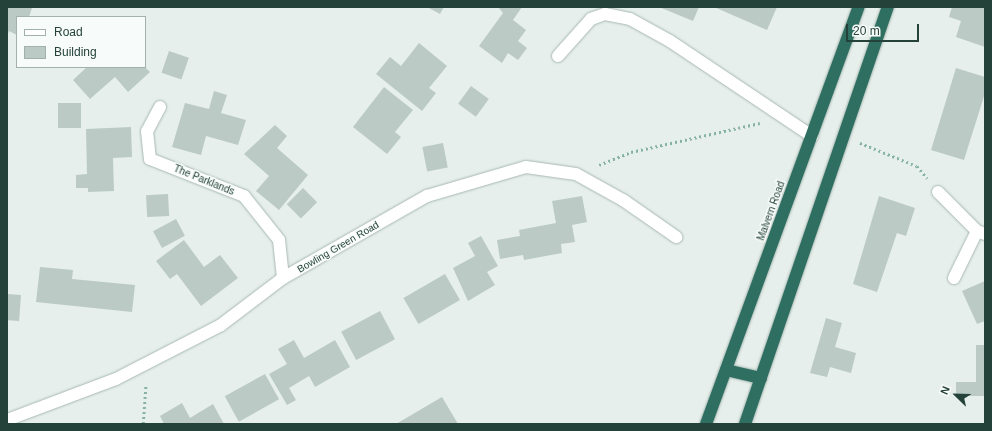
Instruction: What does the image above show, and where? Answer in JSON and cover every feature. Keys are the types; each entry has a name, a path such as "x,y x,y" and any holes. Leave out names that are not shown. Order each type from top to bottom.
{"highway":[{"name":"Malvern Road","path":"706,424 859,7"},
{"path":"745,424 888,7"},
{"path":"726,370 761,378"}],"street":[{"path":"558,56 591,19 604,14 623,17 670,41 812,136"},
{"name":"The Parklands","path":"160,107 147,131 150,158 244,196 279,240 283,278"},
{"name":"Bowling Green Road","path":"7,420 139,367 221,325 283,278 427,196 526,167 576,174 623,200 676,237"},
{"path":"938,192 981,232 954,278"}],"path":[{"path":"576,174 631,152 785,118"},
{"path":"843,136 917,166 938,192"},
{"path":"139,367 147,388 143,424"}],"building":[{"path":"7,7 32,8 29,16 16,16 16,34 9,31 7,36"},
{"path":"427,7 444,7 440,14"},
{"path":"498,7 522,7 513,20 526,30 518,41 527,48 518,60 508,53 502,63 479,46 503,13"},
{"path":"659,7 699,7 693,21"},
{"path":"714,7 777,7 767,30"},
{"path":"952,7 985,7 985,47 956,37 961,21 949,17"},
{"path":"419,43 447,66 429,88 436,93 422,111 376,74 390,57 401,66"},
{"path":"169,51 189,58 181,80 162,73"},
{"path":"86,68 146,68 150,72 128,92 115,77 90,99 73,80"},
{"path":"956,68 985,77 985,93 964,160 931,150"},
{"path":"471,86 489,99 476,117 458,104"},
{"path":"384,87 413,110 395,132 401,137 387,154 353,127"},
{"path":"214,91 227,95 221,113 246,120 238,145 206,136 201,155 172,147 185,103 209,109"},
{"path":"58,103 81,103 81,128 58,128"},
{"path":"275,125 287,136 277,148 308,175 279,210 256,191 269,176 244,154"},
{"path":"131,127 132,157 113,158 114,191 88,192 88,188 76,188 76,175 87,174 86,129"},
{"path":"443,143 448,168 427,172 422,147"},
{"path":"303,188 317,202 301,218 287,204"},
{"path":"168,194 169,216 147,217 146,195"},
{"path":"582,196 587,222 572,225 575,242 561,244 562,253 524,260 523,255 500,259 497,240 520,236 519,230 556,223 552,201"},
{"path":"879,196 915,208 906,236 897,233 877,292 853,284"},
{"path":"176,219 185,236 162,248 153,231"},
{"path":"481,236 498,266 487,272 495,285 468,301 453,268 475,256 468,243"},
{"path":"184,240 204,267 220,255 238,278 201,306 177,274 170,279 156,261"},
{"path":"40,267 73,270 72,279 135,285 132,312 36,302"},
{"path":"445,274 460,300 418,324 403,298"},
{"path":"985,281 985,321 977,324 962,291"},
{"path":"7,294 21,295 19,321 7,320"},
{"path":"380,311 395,339 356,360 341,332"},
{"path":"826,318 842,323 835,347 856,353 851,373 830,367 827,377 810,373"},
{"path":"294,340 304,358 335,340 350,367 315,387 309,376 289,388 296,400 287,405 269,374 287,364 278,349"},
{"path":"976,345 985,345 985,396 956,396 956,382 976,382"},
{"path":"265,374 279,399 239,422 225,396"},
{"path":"442,397 458,424 396,424"},
{"path":"182,403 190,418 213,404 224,424 164,424 160,416"}]}
